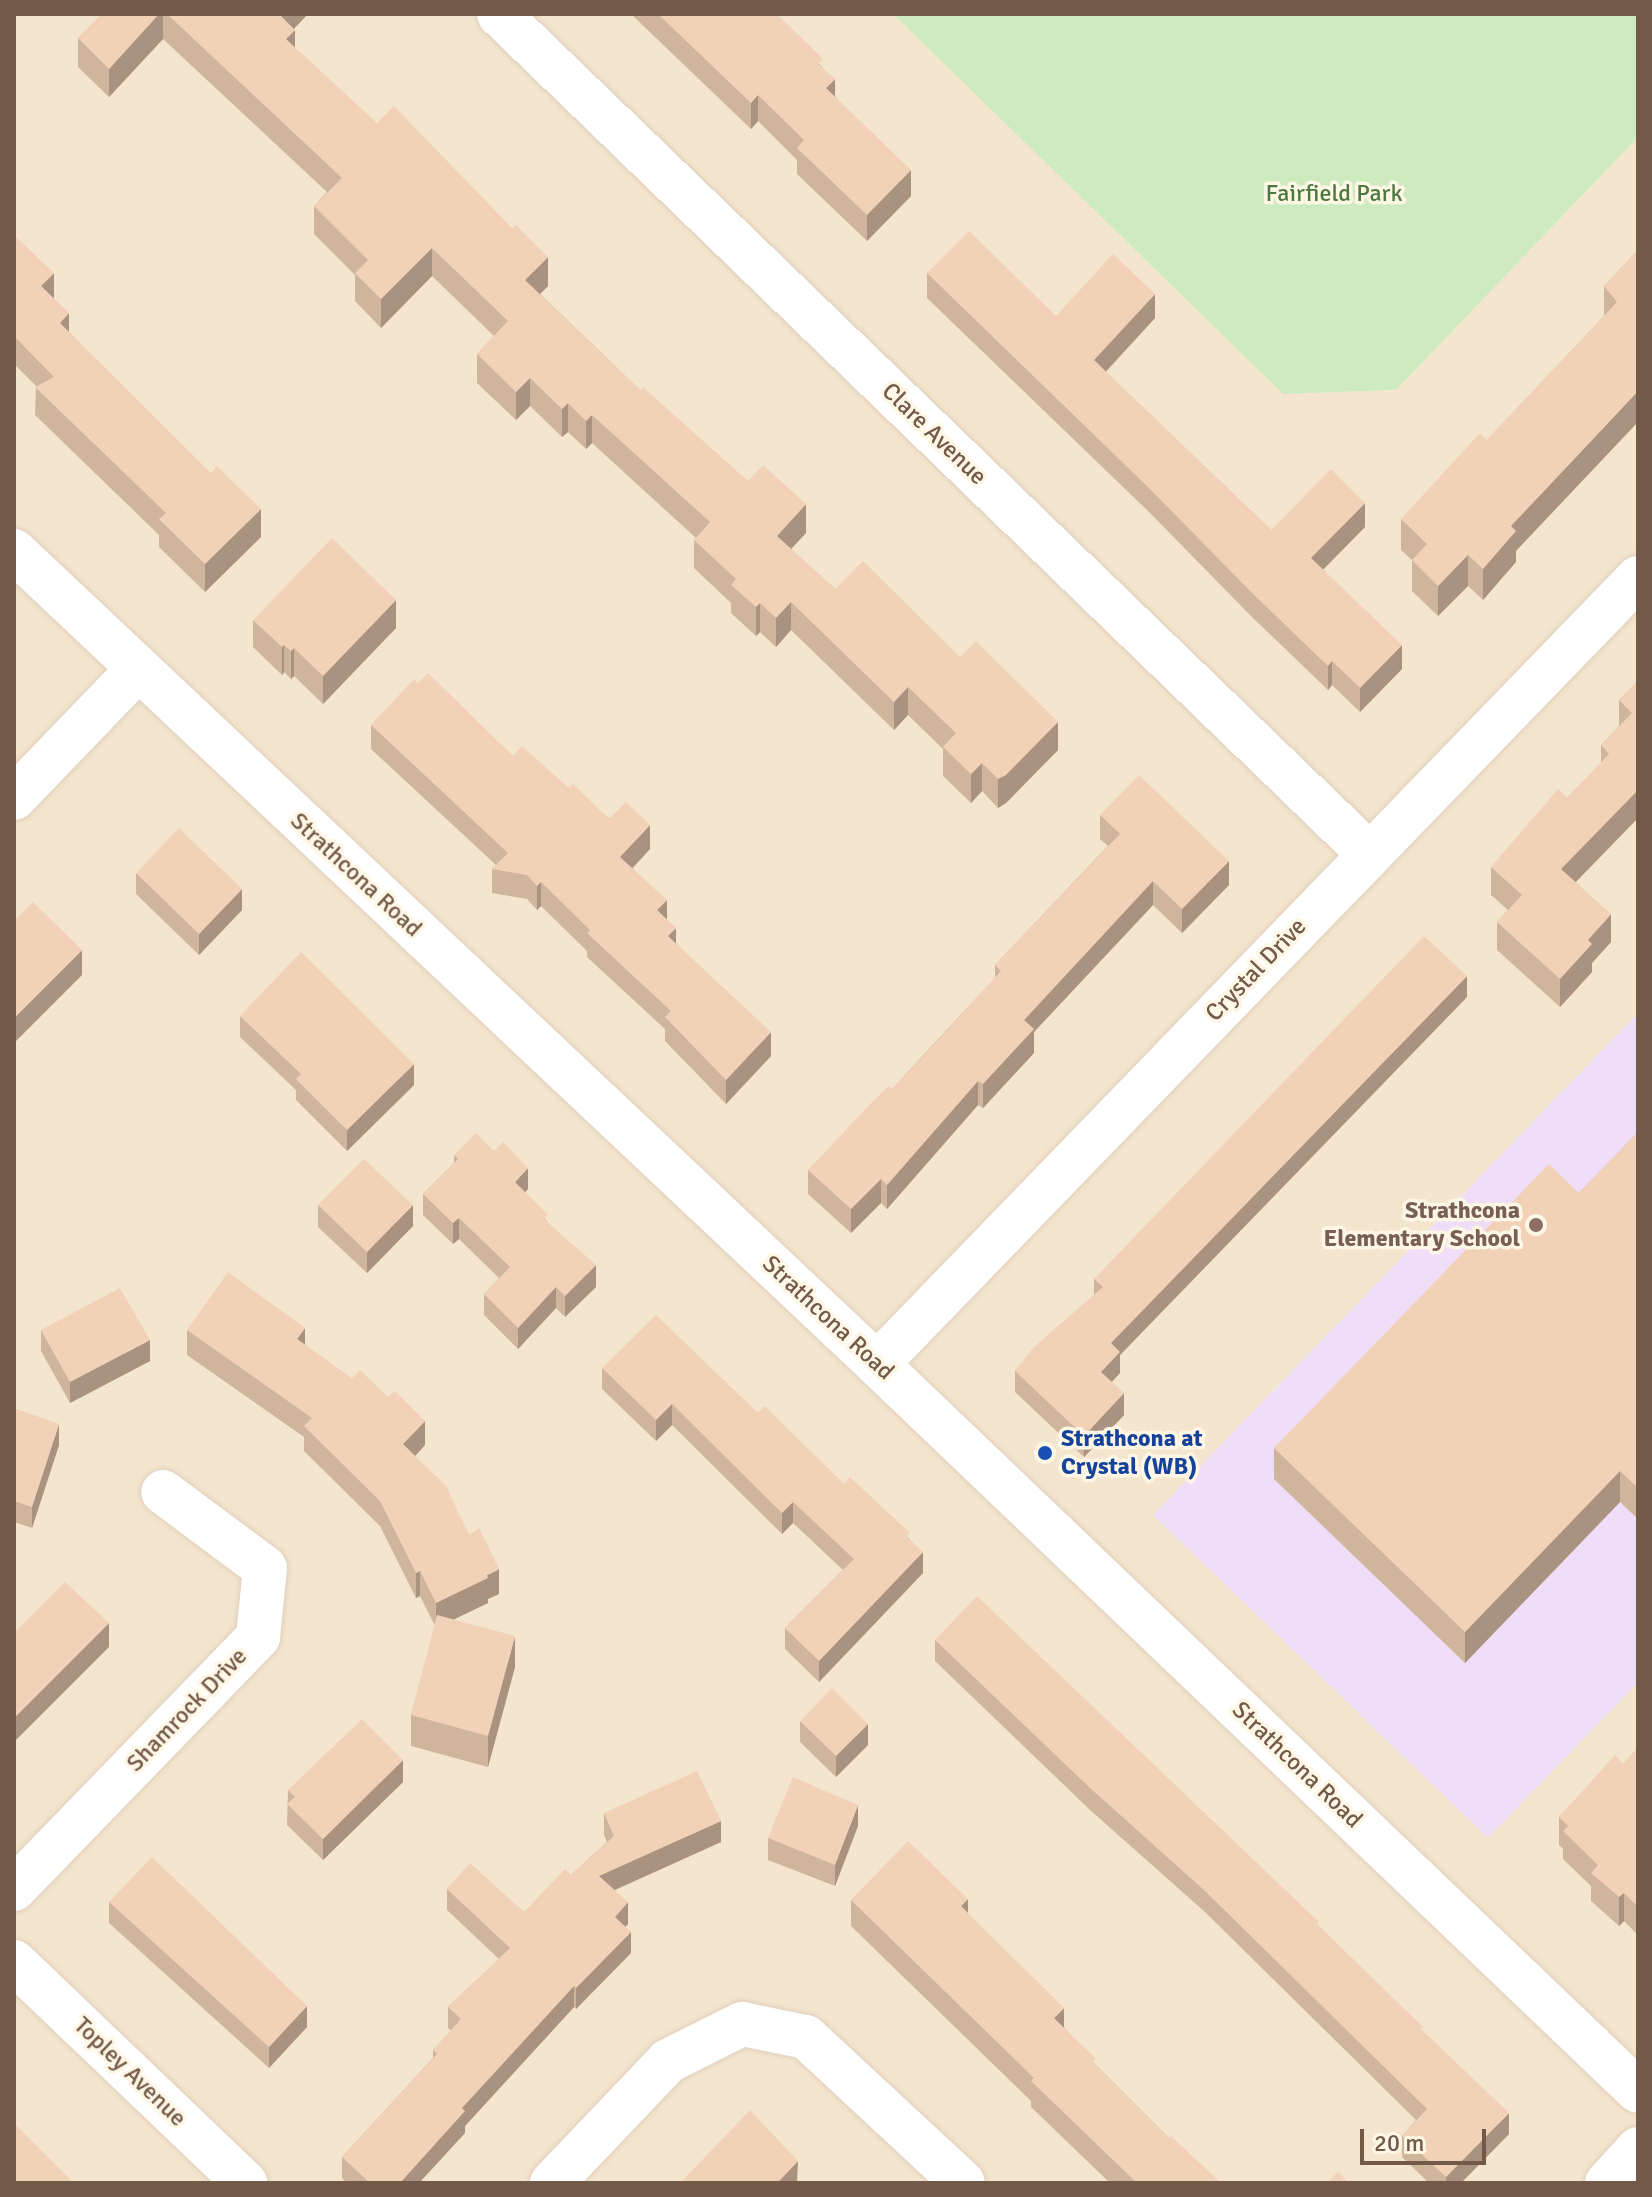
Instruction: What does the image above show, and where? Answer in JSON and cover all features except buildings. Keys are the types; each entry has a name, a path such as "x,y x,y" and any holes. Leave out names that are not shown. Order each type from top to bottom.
{"street":[{"name":"Clare Avenue","path":"499,14 1369,854"},
{"name":"Strathcona Road","path":"14,551 877,1364 1638,2091"},
{"name":"Crystal Drive","path":"877,1364 1638,578"},
{"path":"14,798 137,670"},
{"name":"Shamrock Drive","path":"14,1889 258,1637 265,1568 163,1492"},
{"name":"Topley Avenue","path":"14,1962 245,2183"},
{"path":"552,2183 668,2061 742,2024 806,2037 963,2183"},
{"path":"1607,2183 1638,2149"}],"shaded area":[{"path":"14,14 893,14 1283,394 1396,390 1638,137 1638,1013 1228,1437 1487,1838 1638,1682 1638,2183 14,2183"},
{"name":"Strathcona Elementary School","path":"1638,1013 1638,1682 1488,1838 1153,1515"}],"green space":[{"name":"Fairfield Park","path":"893,14 1638,14 1638,137 1396,390 1283,394"}],"place":[{"name":"Strathcona Elementary School","path":"1536,1225"},
{"name":"Strathcona at Crystal (WB)","path":"1045,1453"}]}
